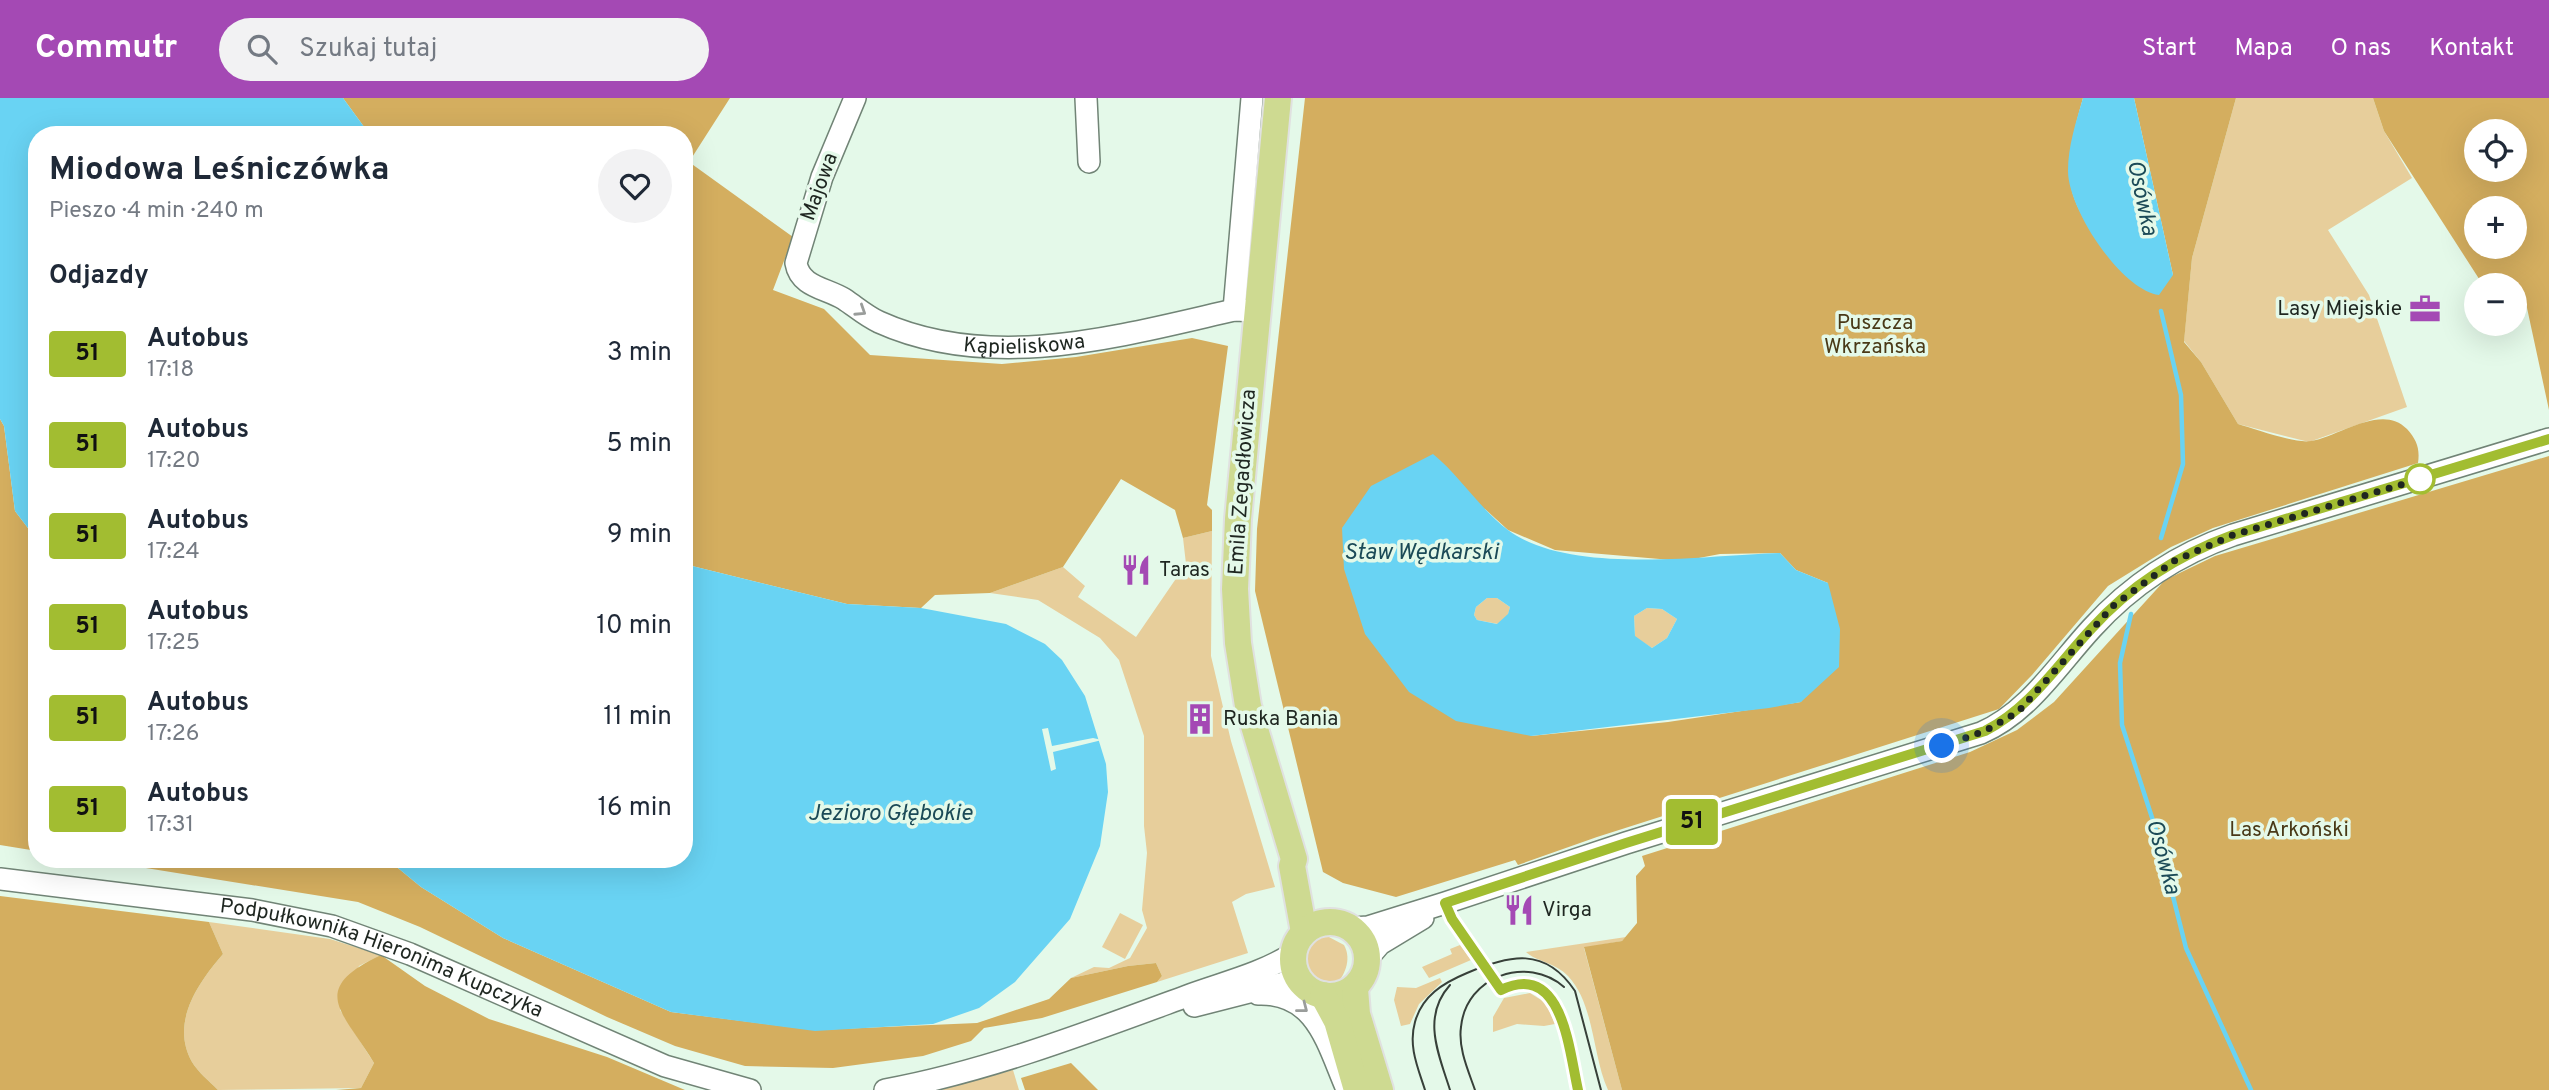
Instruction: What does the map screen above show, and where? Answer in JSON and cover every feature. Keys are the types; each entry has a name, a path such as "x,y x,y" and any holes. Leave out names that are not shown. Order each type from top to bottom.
{"main road":[{"name":"Emila Zegadłowicza","path":"1278,98 1246,310 1237,540 1237,624 1243,679 1254,733 1294,859 1300,864 1322,907 1347,925"},
{"name":"Emila Zegadłowicza","path":"1294,859 1292,866 1298,943"},
{"path":"1357,1090 1334,1011 1322,995 1300,979 1298,943 1321,924 1347,925 1362,941 1367,959 1355,989 1357,1014 1380,1090"},
{"path":"1322,995 1342,996 1355,989"}],"street":[{"name":"Majowa","path":"802,278 797,268 797,256 822,177 855,98"},
{"path":"1086,98 1088,162"},
{"path":"1246,310 1252,98"},
{"name":"Kąpieliskowa","path":"802,278 845,299 878,322 926,337 1003,347 1052,347 1246,310"},
{"path":"1347,925 1368,927 1603,850 1985,731 2024,705 2119,601 2184,555 2233,535 2549,439"},
{"name":"Podpułkownika Hieronima Kupczyka","path":"0,879 252,910 332,926 410,954 665,1066 750,1090"},
{"path":"1367,959 1380,944 1445,903"},
{"path":"885,1090 950,1074 1104,1027 1261,970 1298,943"},
{"path":"1104,1027 1300,979"},
{"path":"1239,995 1279,995 1307,1010 1318,1024 1348,1090"}],"shaded area":[{"path":"2236,98 2373,98 2384,131 2412,178 2328,230 2369,295 2407,407 2309,442 2238,424 2201,362 2184,341 2192,258"},
{"path":"1212,531 1211,656 1231,741 1275,887 1246,894 1232,902 1248,953 1157,982 1162,976 1156,963 1071,978 1094,967 1109,968 1130,958 1147,928 1142,910 1147,853 1144,826 1144,736 1119,660 1100,638 1038,600 990,593 1063,567 1085,586 1078,597 1136,637 1186,564 1183,538"},
{"path":"1487,598 1497,598 1510,607 1508,615 1498,624 1477,620 1474,615 1476,607"},
{"path":"1647,608 1662,609 1677,619 1667,638 1652,648 1635,637 1634,616"},
{"path":"1120,913 1143,925 1125,959 1102,947"},
{"path":"209,922 330,939 381,955 359,966 340,1010 374,1063 361,1088 218,1090 200,1073 186,1047 184,1033 190,1004 196,991 223,954"},
{"path":"1327,936 1344,945 1347,956 1344,973 1333,987 1314,978 1304,959 1310,942"},
{"path":"1626,937 1622,941 1584,948 1622,1090 1608,1090 1588,1016 1577,988 1563,972 1526,952"},
{"path":"1460,945 1471,960 1429,978 1422,967 1452,954 1450,949"},
{"path":"1440,978 1442,982 1419,1004 1410,1024 1401,1026 1394,1000 1397,987 1416,988"},
{"path":"1530,993 1546,1003 1555,1024 1517,1024 1493,1032 1493,1017 1504,998"},
{"path":"1013,1070 1019,1090 941,1090 951,1087"}],"green space":[{"path":"343,98 730,98 693,156 693,126 363,126"},
{"name":"Puszcza Wkrzańska","path":"1305,98 2083,98 2075,127 2069,172 2078,207 2119,269 2173,275 2134,98 2236,98 2192,258 2184,342 2201,362 2238,424 2275,436 2311,441 2360,423 2386,419 2407,429 2419,453 2418,463 2213,528 2171,547 2108,586 2032,675 1999,709 1597,837 1518,865 1515,860 1396,897 1343,883 1323,872 1255,591 1257,529","holes":["1371,486 1485,509 1508,530 1555,550 1683,561 1720,554 1780,553 1796,570 1828,583 1801,702 1668,722 1531,736"]},
{"path":"2373,98 2549,98 2549,410 2527,308 2527,273 2475,273 2466,259 2527,259 2527,196 2464,196 2464,255 2384,131"},
{"path":"693,165 793,237 773,290 824,309 870,355 1002,364 1076,357 1192,338 1228,346 1207,505 1212,510 1212,531 1183,538 1175,510 1121,479 1063,567 990,593 935,595 921,608 847,604 693,566"},
{"path":"0,419 4,426 15,511 28,528 28,850 0,845"},
{"name":"Las Arkoński","path":"2549,456 2549,1090 1622,1090 1584,947 1622,941 1637,923 1636,876 1645,866 1642,856 1970,752 2017,730 2054,702 2165,580 2215,556"},
{"path":"146,868 398,868 421,887 503,938 671,1012 815,1030 977,1023 1049,999 1071,978 1156,963 1162,976 1157,982 1042,1018 984,1028 971,1041 923,1056 833,1068 745,1066 675,1046 607,1017 420,927 358,902"},
{"path":"0,896 209,922 223,954 196,991 186,1018 184,1033 192,1062 218,1090 0,1090"},
{"path":"381,955 425,986 489,1019 607,1057 685,1090 336,1090 361,1088 374,1063 343,1015 338,1003 338,991 344,979"},
{"path":"1071,1063 1098,1090 1025,1090 1021,1078"}],"water":[{"path":"0,98 343,98 363,126 28,126 28,528 15,511 4,426 0,419"},
{"path":"2083,98 2134,98 2173,275 2159,295 2144,290 2114,264 2099,245 2077,206 2070,187 2068,162"},
{"name":"Staw Wędkarski","path":"1433,454 1508,530 1534,544 1566,553 1640,560 1780,553 1796,570 1828,583 1840,629 1839,667 1801,702 1769,708 1531,736 1456,721 1409,692 1365,634 1344,569 1342,528 1371,486","holes":["1487,598 1497,598 1510,607 1508,614 1497,624 1477,620 1474,615 1476,607","1647,608 1662,609 1677,619 1667,638 1652,648 1635,636 1634,616"]},
{"name":"Jezioro Głębokie","path":"693,566 847,604 921,608 1006,624 1045,644 1062,660 1085,696 1106,764 1108,792 1100,846 1070,919 1015,982 979,1008 933,1024 815,1031 671,1012 503,938 421,887 398,868 693,868"}],"pier":[{"path":"1048,728 1052,746 1093,738 1102,740 1053,752 1056,769 1051,771 1042,729"}],"waterway":[{"name":"Osówka","path":"2161,311 2181,395 2183,464 2161,538"},
{"name":"Osówka","path":"2131,614 2120,663 2122,725 2157,833 2186,948 2251,1090"}],"tram line":[{"path":"1425,1090 1415,1057 1413,1031 1418,1013 1428,998 1442,986 1482,967 1526,958 1551,967 1575,991 1601,1090"},
{"path":"1475,1090 1464,1059 1460,1035 1465,1009 1474,995 1486,983 1516,972 1549,977 1564,987"},
{"path":"1450,985 1441,997 1434,1023 1438,1050 1450,1090"}],"bus line":[{"name":"51","path":"1578,1090 1556,1003 1535,986 1518,984 1501,990 1452,919 1445,903 1695,821 1964,740 2018,712 2106,613 2154,573 2184,555 2233,535 2549,439"}],"place":[{"name":"Lasy Miejskie","path":"2425,309"},
{"name":"Taras","path":"1136,570"},
{"name":"Ruska Bania","path":"1200,719"},
{"name":"Virga","path":"1519,910"}],"route":[{"path":"1942,746 1985,731 2018,712 2113,606 2174,561 2233,535 2420,479"}]}
